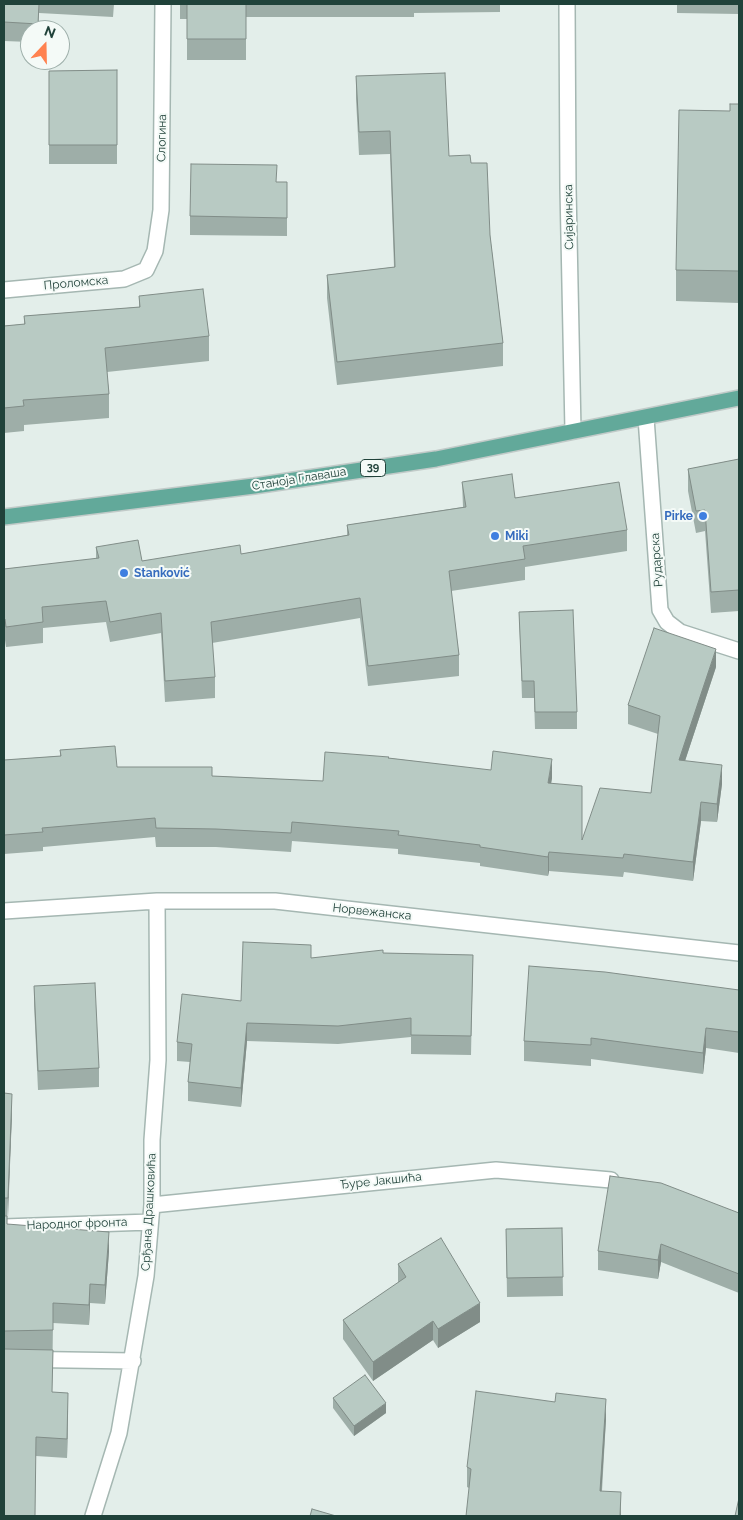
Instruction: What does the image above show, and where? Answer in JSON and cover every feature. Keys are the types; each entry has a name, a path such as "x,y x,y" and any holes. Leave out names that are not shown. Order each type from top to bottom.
{"main road":[{"name":"Станоја Главаша","path":"4,517 254,486 436,458 646,418 739,398"}],"street":[{"name":"Слогина","path":"146,270 155,251 161,210 164,4"},
{"name":"Сијаринска","path":"567,4 573,431"},
{"name":"Проломска","path":"4,290 124,279 146,270"},
{"name":"Рударска","path":"646,418 660,610 667,622 680,632 739,651"},
{"name":"Норвежанска","path":"4,911 157,901 275,901 739,952"},
{"name":"Срђана Драшковића","path":"93,1516 119,1433 133,1361 146,1276 152,1205 152,1140 158,1060 157,901"},
{"name":"Ђуре Јакшића","path":"152,1205 496,1170 611,1180"},
{"name":"Народног фронта","path":"4,1227 150,1222"},
{"path":"4,1358 133,1361"}],"building":[{"path":"4,4 39,4 38,20 20,20 20,23 4,22"},
{"path":"187,4 246,4 246,39 187,39"},
{"path":"117,70 117,145 49,145 49,71"},
{"path":"445,73 449,156 470,155 471,163 487,163 490,235 503,343 337,362 327,275 395,267 390,131 359,132 356,76"},
{"path":"730,104 739,104 739,271 676,270 679,110 730,111"},
{"path":"191,164 277,165 276,182 287,182 287,218 190,216"},
{"path":"203,289 209,336 105,348 109,394 23,400 24,406 4,408 4,326 25,324 24,316 140,307 139,296"},
{"path":"739,459 739,590 711,592 705,510 696,511 688,469"},
{"path":"512,474 515,498 619,482 627,530 523,546 525,559 449,571 459,655 368,666 360,598 211,622 215,677 165,681 161,613 110,622 106,601 42,607 43,622 6,627 4,619 4,569 99,558 96,547 138,540 142,561 240,545 241,554 349,535 347,525 466,507 462,482"},
{"path":"573,610 577,712 535,712 534,681 522,681 519,612"},
{"path":"654,628 716,649 679,760 722,765 717,804 701,802 693,862 624,854 623,858 549,852 548,857 480,847 480,845 398,835 399,831 292,822 291,833 156,828 155,818 42,828 43,832 4,835 4,760 61,756 60,750 115,746 117,767 212,767 212,776 323,781 325,752 389,757 491,770 493,751 552,759 548,783 582,786 582,840 600,788 651,793 660,716 628,705"},
{"path":"243,942 311,945 311,958 383,950 383,953 473,955 471,1036 411,1035 411,1018 338,1026 247,1023 241,1088 188,1082 192,1044 177,1042 182,994 241,1001"},
{"path":"529,966 605,972 739,990 739,1032 706,1028 703,1053 591,1038 591,1045 524,1041"},
{"path":"95,983 99,1068 38,1071 34,986"},
{"path":"4,1093 12,1094 8,1198 4,1198"},
{"path":"610,1176 661,1183 739,1213 739,1274 661,1244 658,1260 598,1251"},
{"path":"4,1216 7,1216 7,1224 109,1232 105,1285 90,1284 89,1305 53,1303 53,1330 4,1331"},
{"path":"562,1228 563,1277 507,1278 506,1229"},
{"path":"441,1238 480,1303 438,1329 433,1321 373,1362 343,1320 406,1277 398,1264"},
{"path":"4,1349 53,1350 52,1392 68,1393 67,1439 36,1437 35,1516 4,1516"},
{"path":"365,1375 386,1403 354,1426 333,1398"},
{"path":"476,1391 555,1402 556,1393 606,1399 600,1491 621,1492 620,1516 466,1516 471,1469 467,1467"},
{"path":"739,1498 739,1516 735,1516"},
{"path":"312,1509 336,1516 310,1516"}],"place":[{"name":"Pirke","path":"703,516"},
{"name":"Miki","path":"495,536"},
{"name":"Stanković","path":"124,573"}]}
